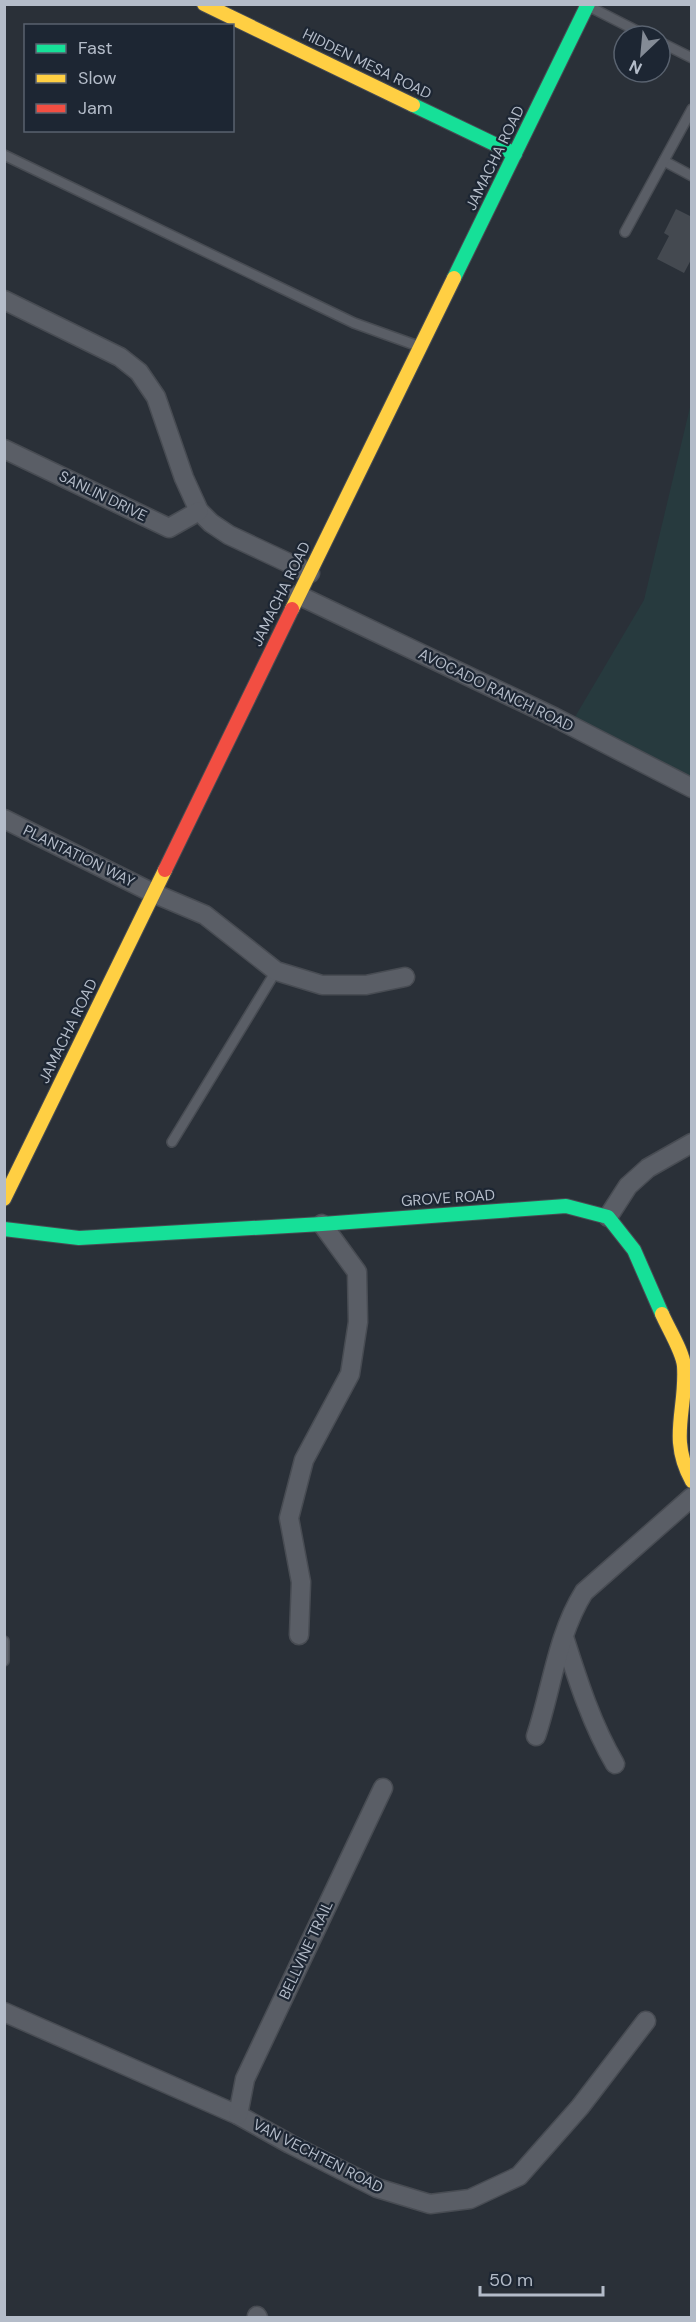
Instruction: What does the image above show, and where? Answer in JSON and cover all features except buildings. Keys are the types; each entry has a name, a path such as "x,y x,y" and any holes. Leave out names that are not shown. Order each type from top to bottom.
{"main road":[{"name":"HIDDEN MESA ROAD","path":"204,4 515,154"},
{"name":"JAMACHA ROAD","path":"4,1200 588,5"},
{"name":"GROVE ROAD","path":"4,1229 79,1238 322,1224 566,1206 608,1217"},
{"path":"608,1217 634,1250 684,1364 680,1447 686,1470 692,1481"}],"street":[{"path":"4,300 120,357 139,372 156,397 184,478 200,511 211,523 229,535 310,573"},
{"name":"SANLIN DRIVE","path":"4,449 169,528 200,511"},
{"name":"AVOCADO RANCH ROAD","path":"298,595 544,712 692,788"},
{"name":"PLANTATION WAY","path":"4,819 205,915 276,971"},
{"path":"276,971 322,985 366,985 405,977"},
{"path":"608,1217 628,1186 648,1168 692,1143"},
{"path":"299,1635 301,1582 289,1518 304,1460 350,1374 358,1322 357,1272 322,1224"},
{"path":"536,1736 563,1635 575,1606 584,1592 692,1497"},
{"path":"563,1635 603,1743 615,1764"},
{"name":"BELLVINE TRAIL","path":"238,2115 245,2079 383,1788"},
{"name":"VAN VECHTEN ROAD","path":"4,2012 238,2115 377,2188 430,2204 470,2199 519,2176 580,2107 646,2021"}],"lane":[{"path":"588,5 624,24"},
{"path":"672,48 692,58"},
{"path":"626,232 692,109"},
{"path":"4,155 354,323 420,347"},
{"path":"664,161 692,176"},
{"path":"172,1142 276,971"},
{"path":"4,1641 6,1649 4,1661"}],"green space":[{"path":"691,403 691,780 572,722 644,600"}],"traffic: fast":[{"path":"454,278 588,4"},
{"path":"413,105 515,154"},
{"path":"4,1229 79,1238 322,1224 566,1206 608,1217 634,1250 662,1314"}],"traffic: slow":[{"path":"204,4 413,105"},
{"path":"292,609 454,278"},
{"path":"4,1199 165,870"},
{"path":"662,1314 683,1360 681,1451 692,1481"}],"traffic: jam":[{"path":"165,870 292,609"}]}
